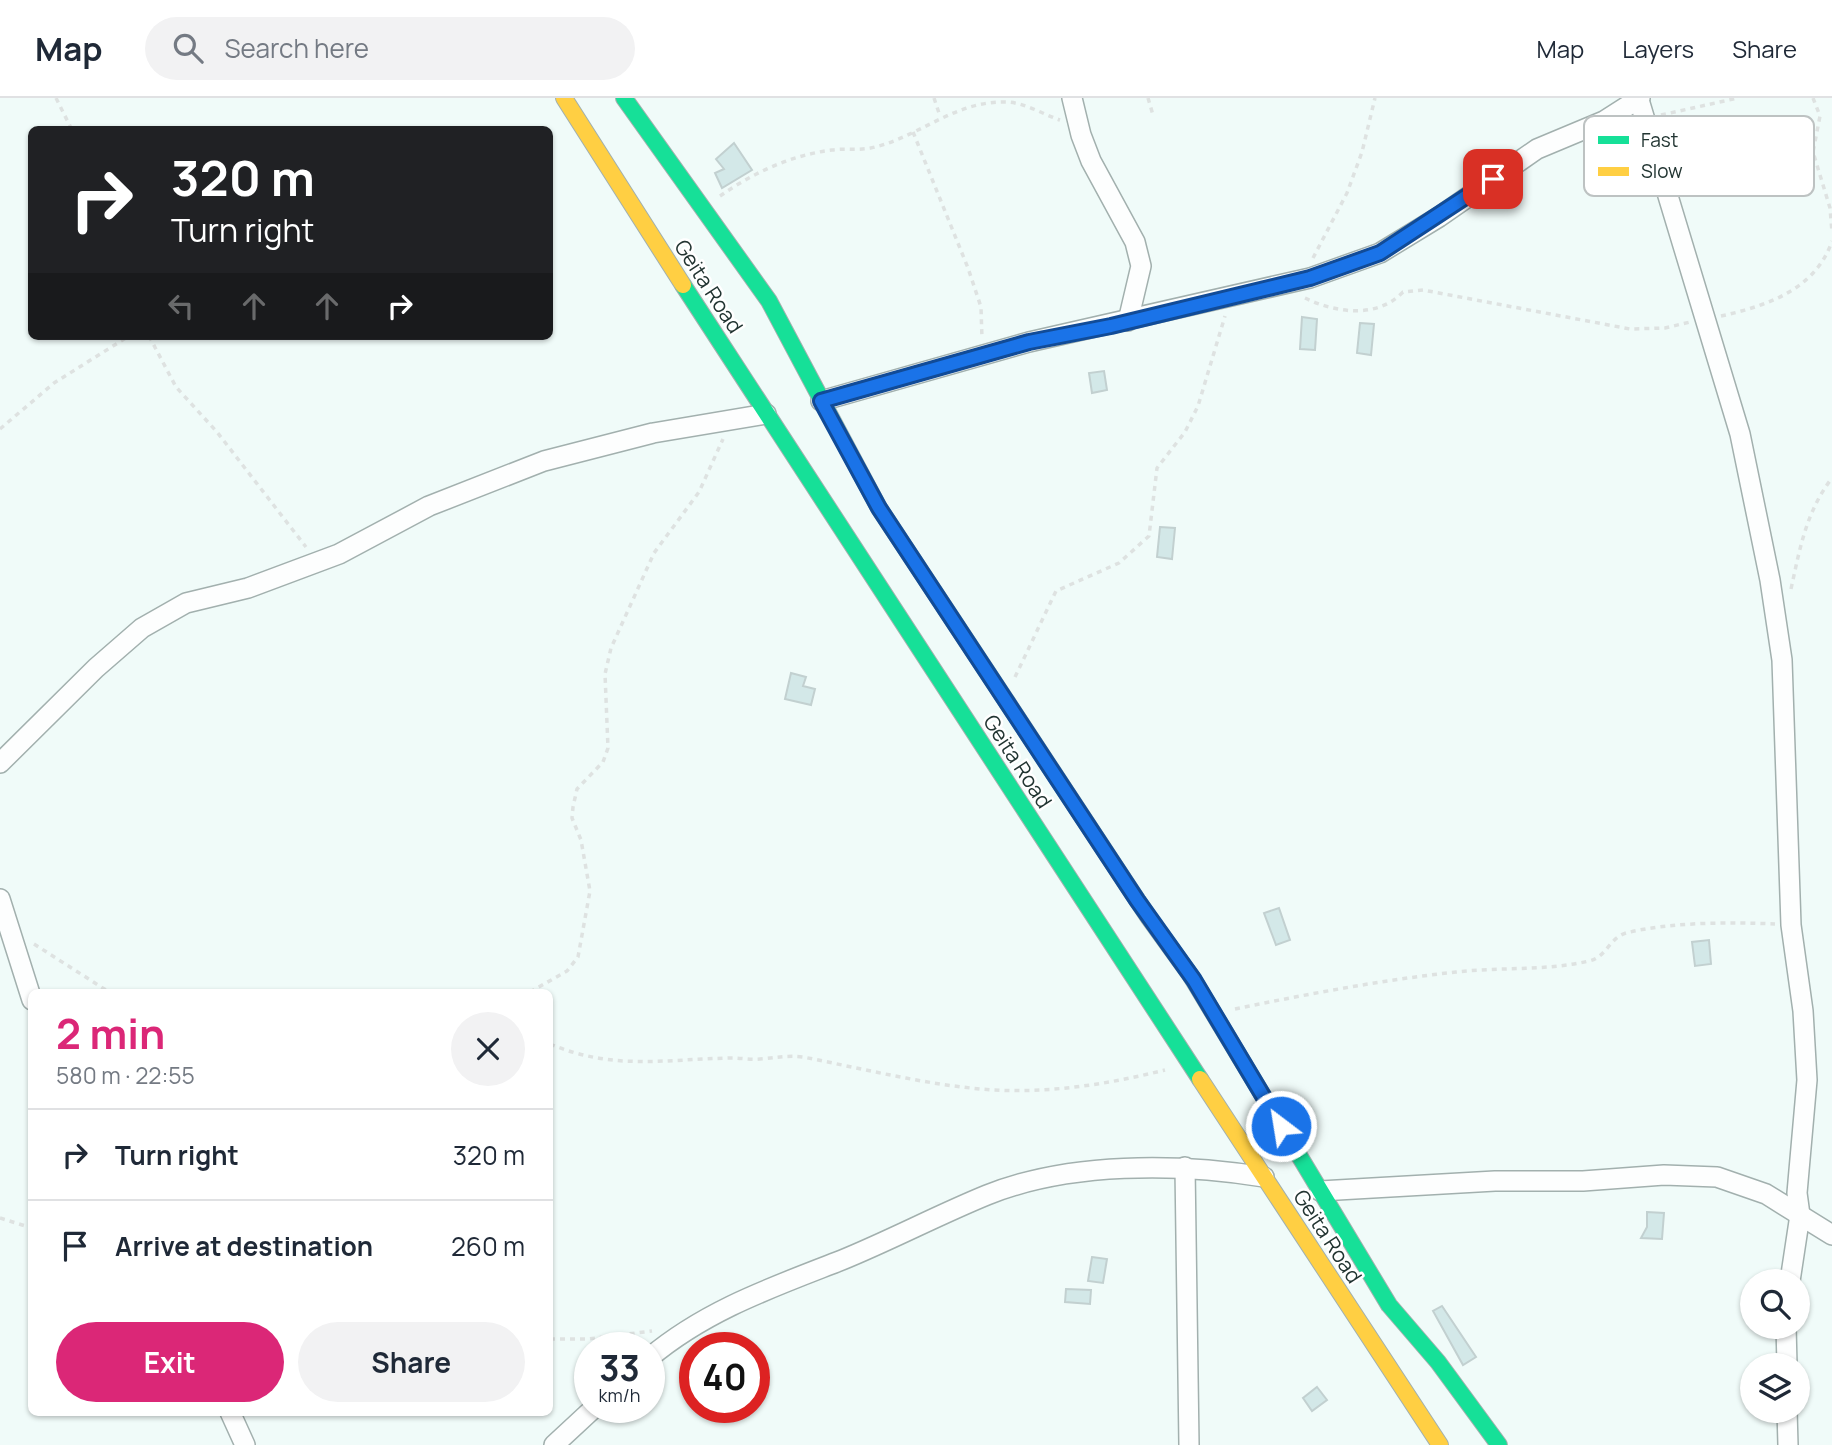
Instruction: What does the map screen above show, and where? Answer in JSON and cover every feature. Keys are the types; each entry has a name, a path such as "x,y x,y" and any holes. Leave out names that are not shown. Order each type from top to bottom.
{"main road":[{"name":"Geita Road","path":"564,98 766,414 1440,1445"},
{"path":"624,98 769,301 879,508 1194,980 1339,1226 1389,1305 1438,1362 1499,1445"}],"street":[{"path":"1073,98 1078,126 1091,161 1135,242 1141,266 1128,321"},
{"path":"1612,116 1640,99 1645,116"},
{"path":"821,401 982,355 1294,282 1380,253 1439,217 1537,149 1584,129"},
{"path":"1669,196 1740,434 1770,580 1782,660 1791,925 1802,1011 1807,1080 1797,1193 1800,1215 1792,1269"},
{"path":"0,764 96,668 142,628 187,603 248,588 339,554 429,506 485,481 544,461 653,433 766,414"},
{"path":"0,899 28,989"},
{"path":"1185,1167 1189,1445"},
{"path":"665,1346 697,1322 748,1297 893,1238 988,1194 1030,1181 1185,1167 1264,1177"},
{"path":"1320,1191 1495,1181 1583,1181 1664,1175 1717,1177 1766,1194 1832,1235"},
{"path":"232,1416 245,1445"},
{"path":"554,1445 578,1423"},
{"path":"1787,1423 1788,1445"}],"path":[{"path":"56,98 70,126"},
{"path":"934,98 940,116"},
{"path":"1148,98 1153,115"},
{"path":"1375,98 1362,152 1347,193 1294,282 1321,306 1345,311 1387,306 1403,292 1415,290 1630,329 1665,328 1771,301 1798,288 1816,271 1832,241"},
{"path":"1658,116 1738,98"},
{"path":"1812,98 1820,116 1814,147"},
{"path":"705,209 739,183 798,157 832,150 876,147 913,132 940,116 967,107 1003,102 1021,104 1078,126"},
{"path":"913,132 981,307 982,355"},
{"path":"1814,155 1830,208 1832,232"},
{"path":"1007,703 1021,662 1056,591 1119,563 1149,536 1153,523 1152,497 1157,468 1185,432 1198,405 1219,345 1229,298"},
{"path":"0,429 54,383 123,340"},
{"path":"151,340 176,387 217,432 317,562"},
{"path":"535,989 567,971 578,957 590,891 580,840 572,818 573,807 578,789 603,762 608,747 606,674 611,648 654,553 699,492 715,463 730,421"},
{"path":"1791,592 1803,531 1811,511 1832,478"},
{"path":"1212,1013 1418,977 1591,961 1603,955 1610,942 1624,933 1688,926 1791,925"},
{"path":"9,928 104,989"},
{"path":"553,1045 585,1058 672,1063 731,1058 758,1060 782,1055 803,1057 993,1090 1063,1089 1109,1084 1191,1063"},
{"path":"0,1218 28,1227"},
{"path":"553,1339 588,1339 658,1329"}],"building":[{"path":"734,143 752,170 722,188 715,173 724,169 716,159"},
{"path":"1302,317 1317,319 1315,350 1300,349"},
{"path":"1360,323 1374,324 1371,355 1357,353"},
{"path":"1104,371 1107,390 1092,393 1089,373"},
{"path":"1160,527 1175,528 1172,559 1157,557"},
{"path":"791,673 806,677 803,686 815,689 811,705 785,699"},
{"path":"1279,908 1290,940 1276,945 1264,913"},
{"path":"1709,940 1711,964 1695,966 1692,942"},
{"path":"1647,1212 1664,1213 1662,1239 1641,1238 1647,1227"},
{"path":"1092,1257 1107,1259 1103,1283 1088,1281"},
{"path":"1066,1289 1091,1290 1090,1304 1065,1302"},
{"path":"1442,1306 1476,1357 1463,1365 1433,1311"},
{"path":"1317,1387 1327,1400 1312,1411 1303,1398"}],"traffic: fast":[{"path":"624,98 769,301 879,508 1007,702"},
{"path":"683,285 1200,1079"},
{"path":"1191,976 1389,1305 1438,1362 1499,1445"}],"traffic: slow":[{"path":"564,98 683,285"},
{"path":"1007,702 1149,918 1191,976"},
{"path":"1200,1079 1440,1445"}],"route":[{"path":"1281,1126 1194,980 1149,918 879,508 821,401 1029,342 1111,326 1310,278 1380,253 1439,217 1493,179"}]}
